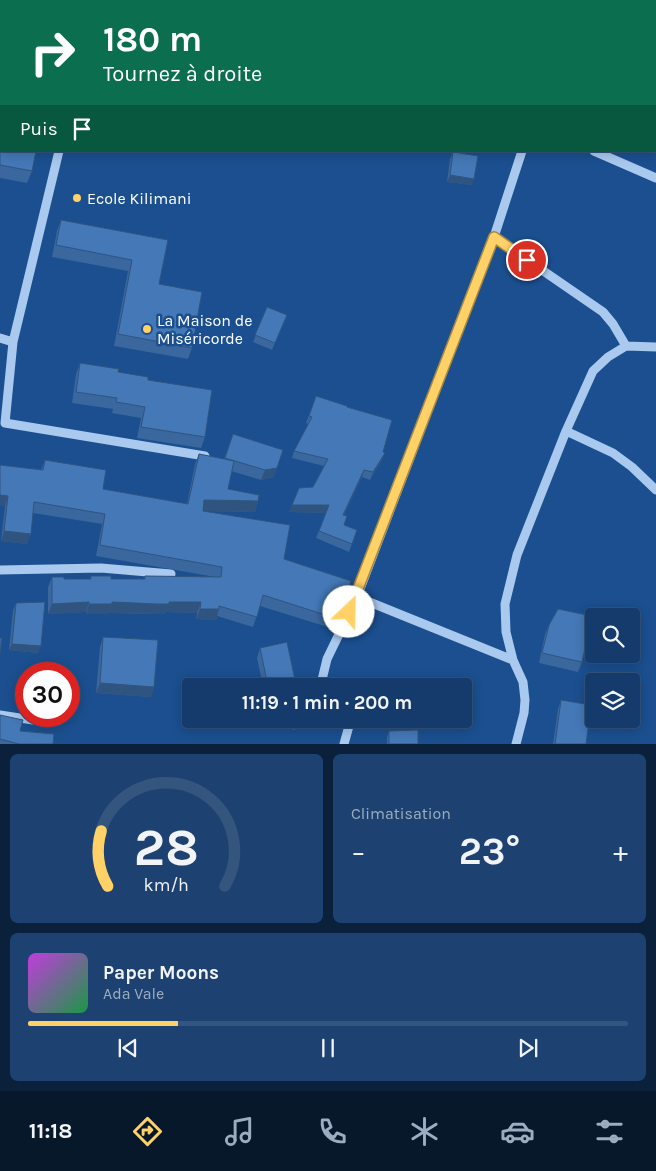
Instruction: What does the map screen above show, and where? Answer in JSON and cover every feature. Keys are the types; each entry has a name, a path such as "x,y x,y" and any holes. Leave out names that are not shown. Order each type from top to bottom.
{"street":[{"path":"59,152 13,342 5,424 205,456"},
{"path":"322,678 327,659 356,597 494,237 522,152"},
{"path":"596,152 656,178"},
{"path":"494,237 603,312 613,324 626,346"},
{"path":"0,338 13,342"},
{"path":"516,744 524,713 525,700 523,682 513,660 506,632 505,604 517,555 566,431 593,371 608,357 626,346 656,347"},
{"path":"566,431 613,453 632,467 656,490"},
{"path":"0,570 101,568 171,574"},
{"path":"356,597 513,660"},
{"path":"0,715 15,717"},
{"path":"344,744 348,728"}],"building":[{"path":"0,152 36,152 32,171 0,165"},
{"path":"453,152 478,156 474,179 450,175"},
{"path":"61,220 168,240 159,284 202,292 192,348 118,334 132,260 56,245"},
{"path":"267,307 287,315 275,343 255,335"},
{"path":"80,363 119,369 118,372 148,377 148,380 212,390 205,437 141,427 145,407 116,402 117,398 76,392"},
{"path":"316,396 392,420 383,452 385,453 373,472 364,470 343,515 347,516 344,525 357,530 352,544 319,531 329,505 292,505 299,488 313,487 328,459 294,451 312,417 309,416"},
{"path":"233,434 283,450 277,468 265,470 225,458"},
{"path":"199,454 234,461 228,489 259,495 258,501 204,500 203,511 290,525 284,559 351,581 338,619 263,595 257,617 219,606 219,609 200,609 201,602 169,602 169,604 112,602 112,604 89,604 89,602 52,604 52,577 91,579 91,576 111,576 111,579 145,579 145,576 221,577 222,567 100,545 105,514 34,502 31,534 4,531 8,496 0,495 0,465 43,470 45,460 106,470 103,489 188,504"},
{"path":"45,602 41,646 12,644 16,603"},
{"path":"558,609 585,615 585,648 582,662 542,653 549,625"},
{"path":"103,637 158,640 154,687 100,683"},
{"path":"0,638 2,638 0,654"},
{"path":"287,642 295,678 266,678 260,648"},
{"path":"561,700 585,704 585,728 588,728 586,744 555,744"},
{"path":"0,715 15,718 15,727 21,727 20,731 54,734 53,744 19,744 0,739"},
{"path":"418,730 418,744 389,744 389,731"}],"place":[{"name":"Ecole Kilimani","path":"77,198"},
{"name":"La Maison de Miséricorde","path":"147,329"}],"route":[{"path":"349,612 494,237 527,260"}]}
